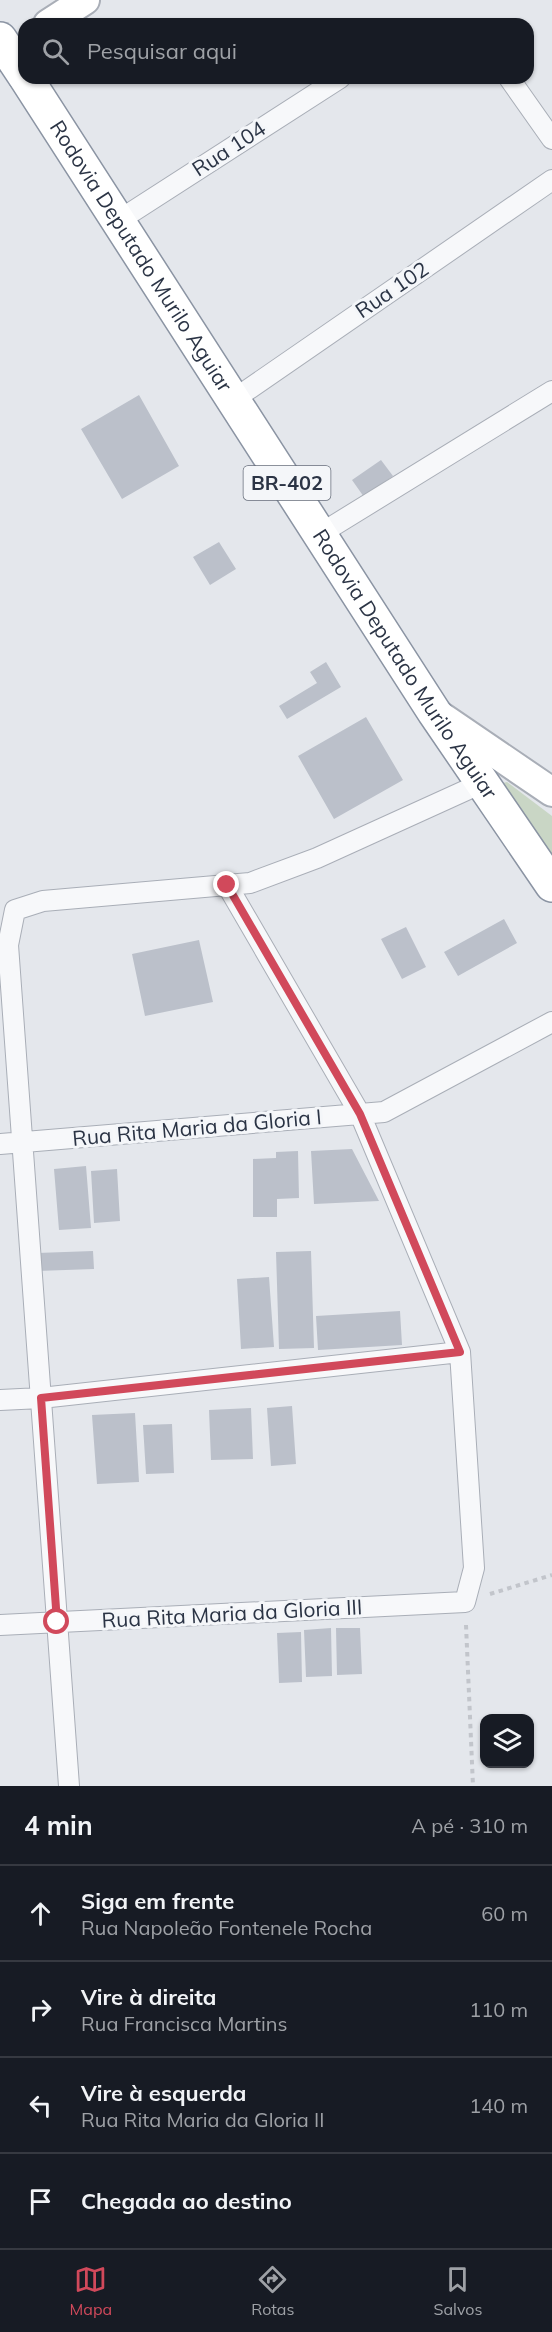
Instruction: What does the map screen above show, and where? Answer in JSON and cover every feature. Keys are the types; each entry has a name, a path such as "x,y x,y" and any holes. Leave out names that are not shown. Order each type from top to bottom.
{"highway":[{"name":"Rodovia Deputado Murilo Aguiar","path":"33,84 118,220 434,712 552,885"}],"street":[{"path":"57,18 85,0"},
{"name":"Rua 104","path":"118,220 331,84"},
{"path":"513,84 552,139"},
{"name":"Rua 102","path":"233,400 552,180"},
{"path":"320,534 552,391"},
{"path":"434,712 552,792"},
{"path":"69,1786 8,945 15,910 43,901 250,883 317,858 482,783"},
{"path":"227,885 360,1114 460,1352 474,1568 465,1602"},
{"name":"Rua Rita Maria da Gloria I","path":"0,1144 384,1112 552,1022"},
{"path":"0,1400 41,1398 460,1352"},
{"name":"Rua Rita Maria da Gloria III","path":"0,1625 465,1602"}],"path":[{"path":"472,1786 465,1602 552,1575"}],"green space":[{"path":"507,782 552,816 552,867 501,787"}],"building":[{"path":"139,395 179,466 122,499 81,429"},
{"path":"381,460 393,476 364,497 352,480"},
{"path":"219,542 236,569 210,585 193,557"},
{"path":"326,662 341,687 287,719 279,706 317,683 310,672"},
{"path":"366,717 403,780 334,819 298,756"},
{"path":"504,919 517,943 458,976 444,952"},
{"path":"406,927 426,967 402,979 381,939"},
{"path":"199,940 213,1002 145,1016 132,954"},
{"path":"352,1149 379,1201 314,1204 311,1151"},
{"path":"298,1151 299,1198 277,1199 277,1217 253,1217 253,1159 276,1158 276,1152"},
{"path":"86,1166 91,1228 59,1230 54,1169"},
{"path":"117,1169 120,1221 94,1223 91,1171"},
{"path":"93,1251 94,1269 37,1271 37,1253"},
{"path":"311,1251 314,1348 279,1349 276,1252"},
{"path":"269,1277 274,1347 241,1349 237,1279"},
{"path":"400,1311 402,1345 318,1350 316,1316"},
{"path":"292,1406 296,1464 271,1466 267,1408"},
{"path":"251,1408 253,1459 211,1460 209,1410"},
{"path":"135,1413 139,1482 97,1484 92,1415"},
{"path":"172,1424 174,1473 146,1474 143,1425"},
{"path":"331,1628 332,1676 306,1677 304,1630"},
{"path":"336,1628 360,1628 362,1674 337,1675"},
{"path":"301,1632 302,1682 279,1683 277,1633"}],"route":[{"path":"57,1622 41,1398 460,1352 360,1114 227,885"}]}
